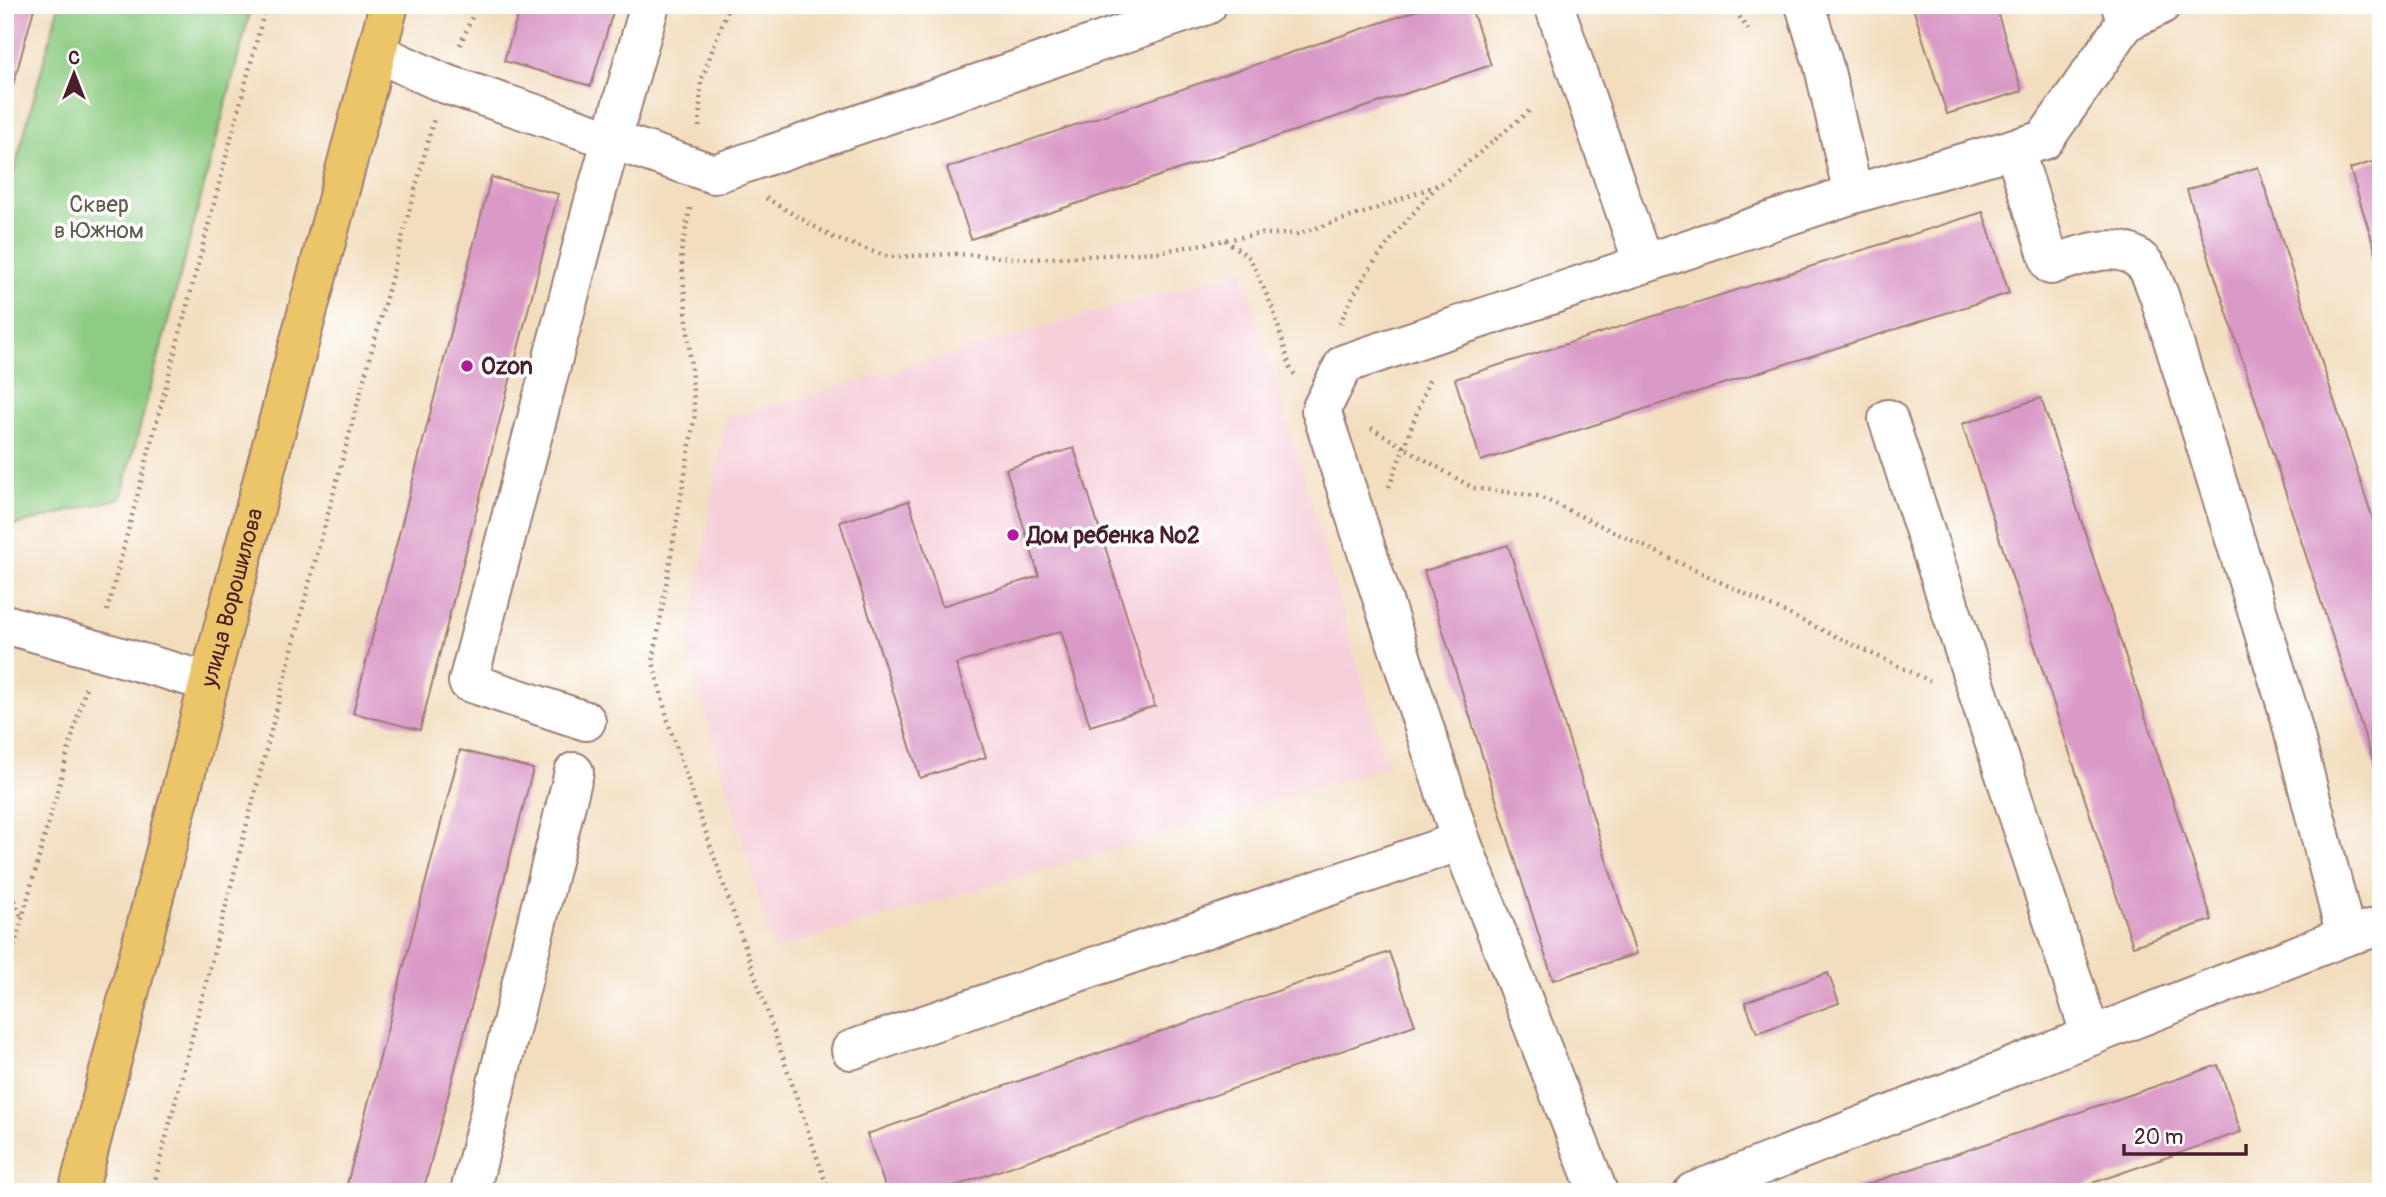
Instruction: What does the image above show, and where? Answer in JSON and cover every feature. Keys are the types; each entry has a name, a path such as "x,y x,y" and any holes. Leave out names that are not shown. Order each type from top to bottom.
{"main road":[{"name":"улица Ворошилова","path":"78,1192 209,682 389,5"}],"lane":[{"path":"586,721 468,682 650,5"},
{"path":"378,53 443,83 706,172 1207,5"},
{"path":"1553,5 1643,263"},
{"path":"1805,5 1824,67 1853,194"},
{"path":"1598,1192 1461,841 1321,410 1344,364 1853,194 2044,140 2124,14 2161,5"},
{"path":"1693,1192 2364,931 2288,710 2159,295 2145,265 2124,251 2100,251 2051,265 2014,148"},
{"path":"1888,419 2091,1036"},
{"path":"5,624 209,682"},
{"path":"470,1192 574,772"},
{"path":"851,1050 1461,841"}],"path":[{"path":"108,609 266,5"},
{"path":"152,1192 305,599 443,83 477,5"},
{"path":"729,5 701,81 706,172 681,252 695,414 653,662 670,725 829,1192"},
{"path":"1732,5 1748,30"},
{"path":"706,172 785,208 834,238 889,257 955,254 1034,259 1158,252 1259,234 1297,234 1370,211 1444,182 1529,111"},
{"path":"1337,332 1351,297 1394,234 1437,185"},
{"path":"1225,240 1250,258 1273,309 1291,370 1326,402 1472,488 1538,496 1938,684 1977,692"},
{"path":"1367,551 1434,366 1460,325"},
{"path":"5,980 88,682"},
{"path":"5,874 22,918"}],"shaded area":[{"name":"Дом ребенка №2","path":"1243,270 1388,767 774,950 687,651 725,419"}],"green space":[{"name":"Сквер в Южном","path":"59,5 252,5 121,498 5,528 5,205"}],"building":[{"path":"5,5 35,5 6,111 5,110"},
{"path":"521,5 615,5 591,86 504,61"},
{"path":"1433,5 1470,5 1491,65 971,239 947,168"},
{"path":"1912,5 1995,5 2022,91 1947,114"},
{"path":"2381,159 2381,265 2380,266 2350,169"},
{"path":"2258,167 2381,544 2381,786 2187,190"},
{"path":"491,177 558,194 420,730 353,713"},
{"path":"1983,212 2009,293 1481,461 1455,379"},
{"path":"2041,398 2212,920 2133,946 1962,424"},
{"path":"1074,448 1155,706 1090,726 1061,631 956,664 986,757 920,778 840,522 909,501 942,606 1039,576 1006,469"},
{"path":"1508,545 1636,954 1553,980 1424,571"},
{"path":"460,750 533,769 423,1192 345,1192"},
{"path":"1389,952 1415,1025 938,1192 887,1192 867,1134"},
{"path":"1828,973 1839,1003 1757,1033 1745,1002"},
{"path":"2218,1065 2241,1132 2066,1192 1844,1192"}],"place":[{"name":"Ozon","path":"467,366"},
{"name":"Дом ребенка №2","path":"1013,535"}]}
